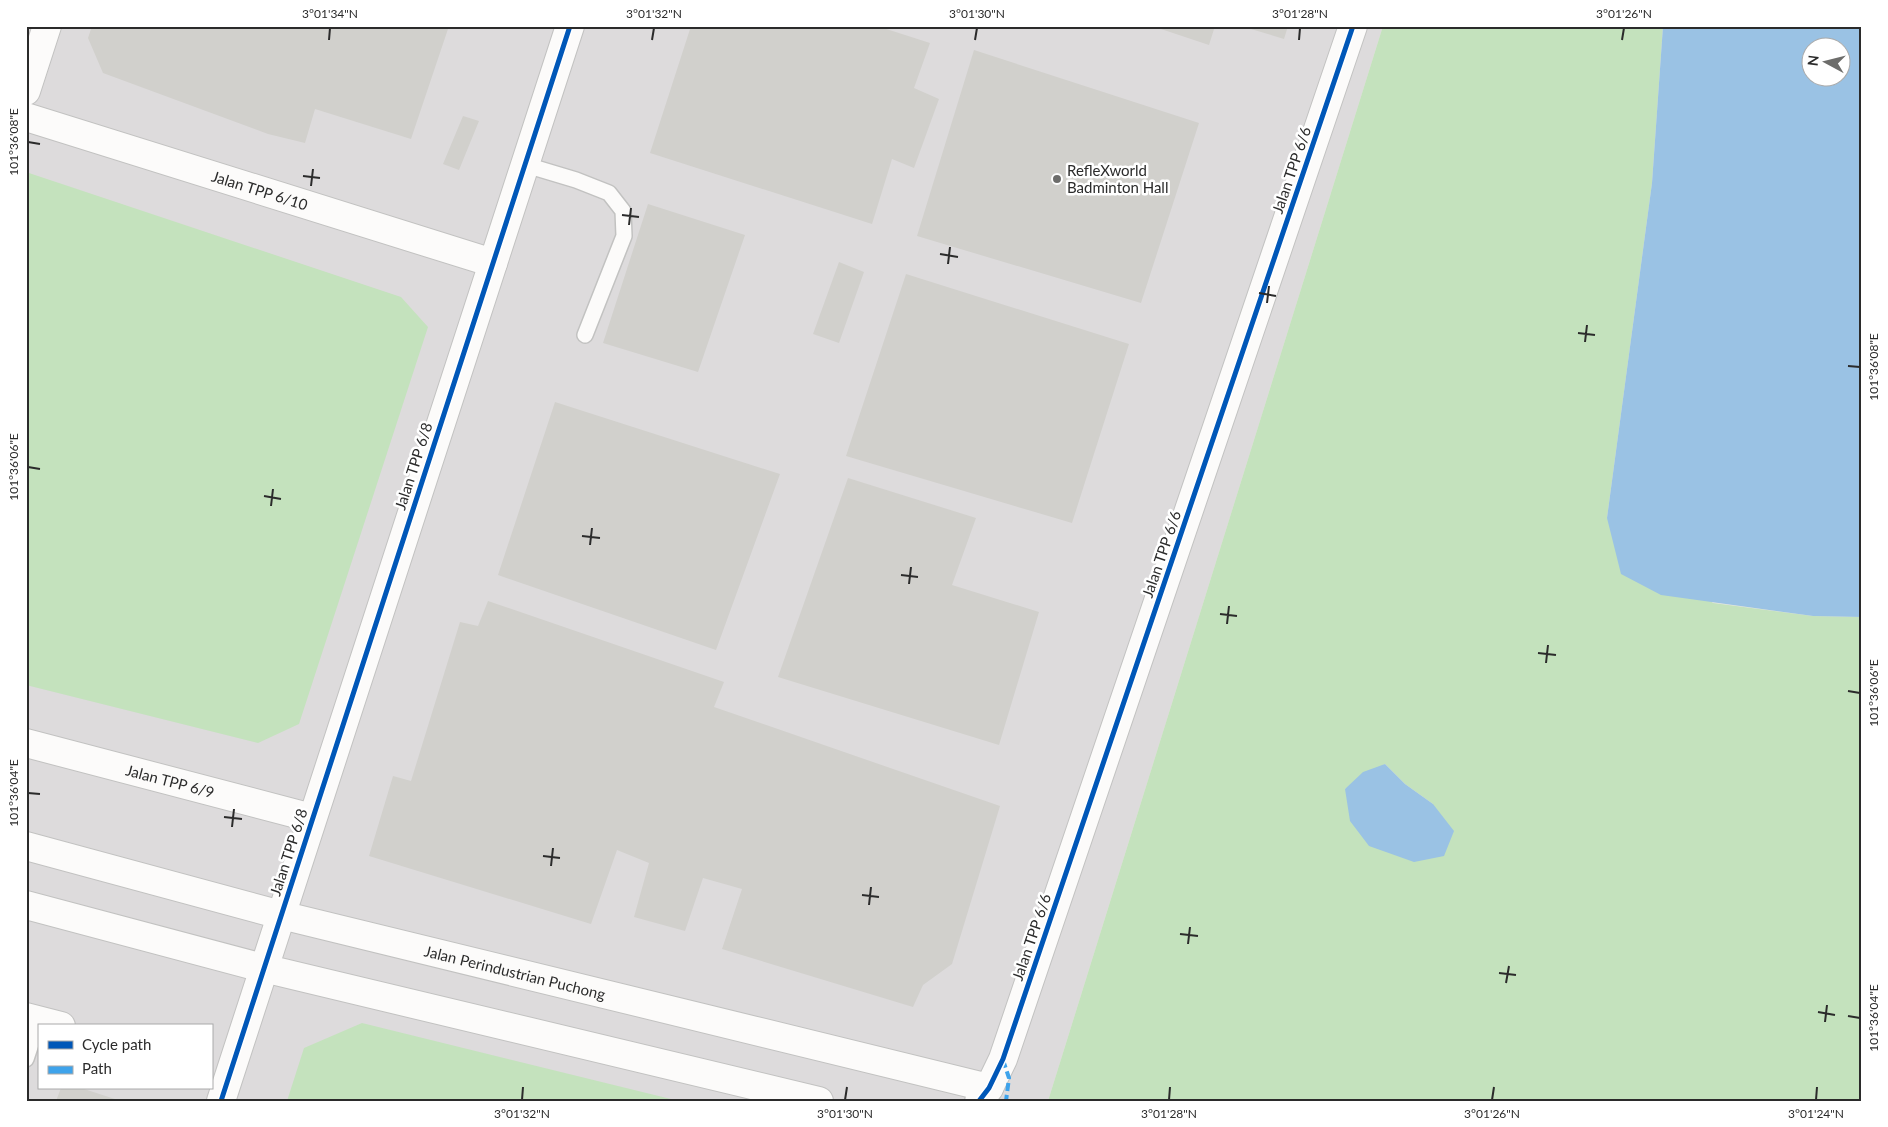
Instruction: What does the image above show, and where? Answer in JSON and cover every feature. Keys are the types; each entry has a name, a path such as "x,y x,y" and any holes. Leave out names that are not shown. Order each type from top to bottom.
{"street":[{"path":"26,91 48,26"},
{"name":"Jalan TPP 6/8","path":"221,1101 221,1068 263,968 570,26"},
{"name":"Jalan TPP 6/6","path":"984,1094 1003,1059 1353,26"},
{"name":"Jalan TPP 6/10","path":"26,117 493,263"},
{"name":"Jalan TPP 6/9","path":"26,744 312,818"},
{"name":"Jalan Perindustrian Puchong","path":"26,846 281,914 984,1094"},
{"path":"26,905 263,968 819,1101"}],"lane":[{"path":"526,165 576,180 608,193 623,211 624,236 585,335"},
{"path":"26,1059 38,1030"}],"shaded area":[{"path":"26,26 1383,26 1048,1101 26,1101"}],"green space":[{"path":"1383,26 1663,26 1652,183 1607,518 1713,603 1813,616 1862,617 1862,1101 1048,1101","holes":["1385,764 1405,784 1433,804 1345,789"]},
{"path":"26,172 401,297 428,327 299,724 258,743 26,685"},
{"path":"362,1023 679,1101 287,1101 304,1048"}],"water":[{"path":"1663,26 1862,26 1862,617 1813,616 1661,595 1621,574 1607,518 1652,183"},
{"path":"1385,764 1405,784 1433,804 1454,831 1444,856 1414,862 1369,846 1350,821 1345,789 1363,772"}],"building":[{"path":"92,26 449,26 411,139 315,109 305,143 268,134 103,73 88,38"},
{"path":"691,26 877,26 930,43 914,88 939,99 914,168 892,159 872,224 650,153"},
{"path":"1152,26 1215,26 1209,45"},
{"path":"1252,26 1288,26 1284,39 1251,29"},
{"name":"RefleXworld Badminton Hall","path":"974,50 1199,123 1141,303 917,236"},
{"path":"463,116 479,121 459,170 443,164"},
{"path":"648,204 745,235 698,372 603,343"},
{"path":"839,262 864,272 839,343 813,334"},
{"path":"906,274 1129,344 1072,523 846,456"},
{"path":"555,402 780,474 716,650 498,575"},
{"path":"848,478 976,518 952,585 1039,612 999,745 778,677"},
{"path":"488,601 724,682 714,707 1000,806 952,964 923,985 913,1007 722,949 742,889 703,878 685,931 634,917 649,863 617,850 591,924 369,856 393,776 411,781 460,622 478,626"},
{"path":"60,1090 87,1090 121,1101 56,1101"}],"marked path":[{"path":"1003,1060 1009,1078 1006,1101"}],"cycle path":[{"path":"221,1101 570,26"},
{"path":"979,1101 989,1088 1003,1059 1353,26"}],"place":[{"name":"RefleXworld Badminton Hall","path":"1057,179"}]}
